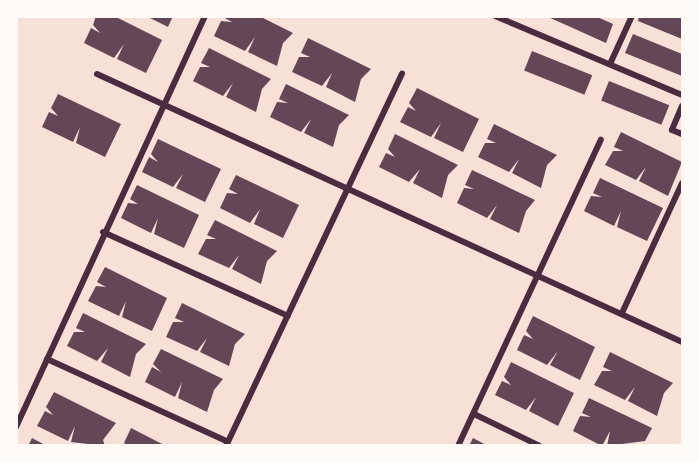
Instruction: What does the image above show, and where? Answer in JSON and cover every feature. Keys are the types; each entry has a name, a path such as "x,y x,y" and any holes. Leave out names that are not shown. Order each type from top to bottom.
{"street":[{"path":"16,427 103,232 205,16"},
{"path":"495,16 682,95"},
{"path":"610,64 632,16"},
{"path":"47,358 227,444 402,73"},
{"path":"97,74 349,187 682,342"},
{"path":"682,106 672,130 682,134"},
{"path":"458,446 541,277 601,140"},
{"path":"622,313 682,183"},
{"path":"103,232 288,316"},
{"path":"474,414 540,446"}],"building":[{"path":"96,16 114,16 162,40 146,73 117,59 124,44 114,58 84,43 91,28 100,33 93,25"},
{"path":"146,16 173,16 168,27"},
{"path":"221,16 259,16 293,33 283,43 277,66 248,52 255,37 245,51 214,36 221,21 232,22"},
{"path":"546,16 595,16 613,24 606,43"},
{"path":"639,16 682,16 682,39 638,21"},
{"path":"633,34 682,54 682,76 625,53"},
{"path":"308,38 371,69 361,79 355,102 326,87 332,73 322,86 292,72 299,57 310,57 301,53"},
{"path":"209,48 271,79 262,89 256,112 226,97 233,83 223,96 193,81 200,67 210,67 201,63"},
{"path":"532,51 592,75 584,95 524,70"},
{"path":"609,81 669,105 661,125 601,100"},
{"path":"286,84 349,115 339,125 333,147 304,133 311,119 301,132 270,117 277,102 288,103 279,99"},
{"path":"417,88 479,119 463,152 434,138 441,123 431,137 400,122 408,107 416,111 409,103"},
{"path":"58,94 121,124 105,157 76,143 80,127 73,142 42,127 49,112 58,116 51,108"},
{"path":"494,124 557,155 547,165 541,188 512,173 519,159 509,172 478,157 485,143 496,143 487,139"},
{"path":"621,132 682,162 668,196 639,181 646,167 636,180 605,165 613,151 623,151 614,147"},
{"path":"395,134 458,165 448,175 442,198 413,183 420,169 409,182 379,167 386,153 395,157 388,149"},
{"path":"158,139 221,169 205,202 176,188 183,174 173,187 142,172 149,157 158,162 151,154"},
{"path":"472,170 535,200 526,211 519,233 490,219 497,205 487,218 457,203 464,188 474,189 465,185"},
{"path":"236,175 299,205 283,238 254,224 260,209 250,223 220,208 227,193 238,194 229,189"},
{"path":"600,178 663,208 647,241 617,227 621,211 614,226 584,211 591,196 602,197 593,193"},
{"path":"137,185 199,215 184,248 154,234 158,218 151,233 121,218 128,203 138,204 130,199"},
{"path":"215,220 277,251 267,261 261,284 232,269 239,255 229,268 198,254 206,239 216,239 207,235"},
{"path":"105,267 167,298 152,331 122,317 126,301 119,316 88,301 96,286 106,287 97,282"},
{"path":"182,303 245,334 235,344 229,366 200,352 207,338 197,351 166,337 173,322 184,322 175,318"},
{"path":"83,313 146,344 136,354 130,377 101,362 108,348 97,361 67,346 74,332 85,332 76,328"},
{"path":"533,316 595,347 580,380 550,365 558,351 547,365 517,350 524,335 533,339 526,331"},
{"path":"161,349 223,379 214,390 207,412 178,398 182,382 175,397 145,382 152,367 161,372 153,364"},
{"path":"610,352 673,383 664,393 657,416 628,401 635,387 625,400 594,385 602,371 612,371 603,367"},
{"path":"511,362 574,393 558,426 529,411 536,397 526,410 495,395 502,381 511,385 504,377"},
{"path":"54,392 116,423 103,440 105,446 71,442 75,426 68,441 37,426 45,411 53,415 46,407"},
{"path":"589,398 652,428 645,441 607,446 610,431 602,446 573,431 580,416 591,417 582,413"},
{"path":"131,428 166,446 129,446 124,443"},
{"path":"32,438 47,446 28,446"},
{"path":"473,438 488,446 469,446"}]}
